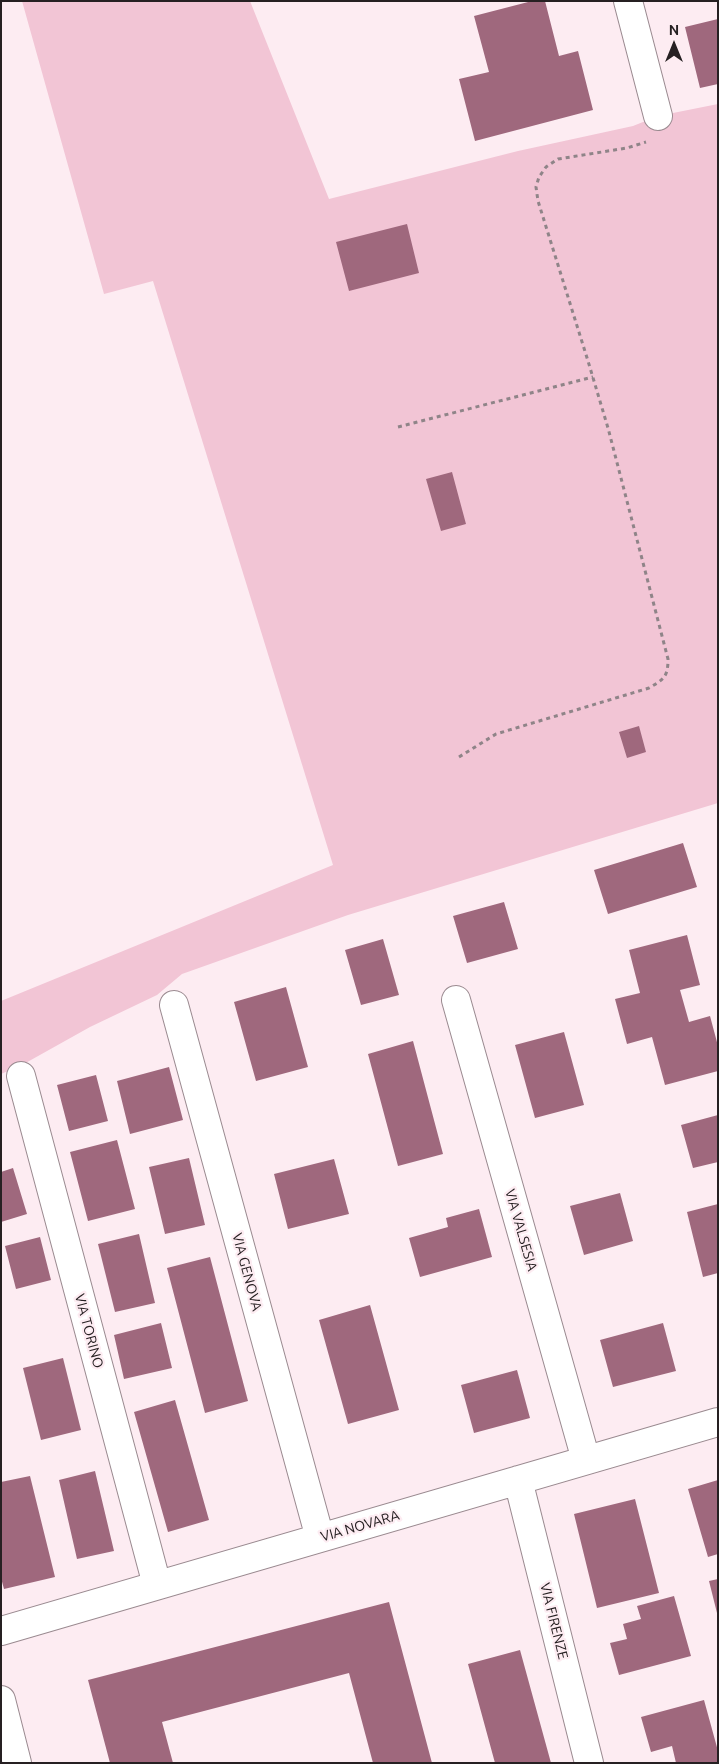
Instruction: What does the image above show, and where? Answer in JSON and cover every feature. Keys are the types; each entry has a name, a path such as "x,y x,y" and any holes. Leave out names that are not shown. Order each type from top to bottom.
{"street":[{"path":"628,1 658,116"},
{"name":"VIA VALSESIA","path":"456,1000 586,1460"},
{"name":"VIA GENOVA","path":"174,1005 320,1538"},
{"name":"VIA TORINO","path":"21,1076 157,1585"},
{"name":"VIA NOVARA","path":"1,1630 718,1422"},
{"name":"VIA FIRENZE","path":"518,1480 589,1763"},
{"path":"1,1700 17,1763"}],"path":[{"path":"459,757 496,734 649,688 661,681 668,672 668,659 593,377 538,200 536,187 539,177 546,167 558,159 627,148 644,143 653,137 658,127 658,116"},
{"path":"398,427 593,377"}],"shaded area":[{"path":"22,1 250,1 329,199 518,151 633,126 658,116 718,104 718,803 348,915 182,974 157,995 90,1027 22,1065 1,1074 1,1001 333,865 153,281 104,294"}],"building":[{"path":"532,1 545,1 559,56 578,51 593,110 475,141 459,79 489,72 474,16"},
{"path":"718,19 718,84 700,88 685,27"},
{"path":"407,224 419,273 349,291 336,242"},
{"path":"452,472 466,524 441,531 426,479"},
{"path":"639,726 646,752 627,758 619,732"},
{"path":"683,843 697,887 608,914 594,870"},
{"path":"504,902 518,949 467,963 453,916"},
{"path":"687,935 700,985 680,990 689,1022 710,1016 718,1046 718,1071 665,1085 652,1037 627,1044 615,999 640,993 629,950"},
{"path":"383,939 399,995 361,1005 345,950"},
{"path":"286,987 308,1067 256,1081 234,1002"},
{"path":"564,1032 584,1105 535,1118 515,1045"},
{"path":"413,1041 443,1154 398,1166 368,1054"},
{"path":"169,1067 183,1120 130,1134 117,1081"},
{"path":"96,1075 108,1121 69,1131 57,1085"},
{"path":"718,1115 718,1162 693,1168 681,1125"},
{"path":"117,1140 135,1209 88,1221 70,1152"},
{"path":"189,1158 205,1225 165,1234 149,1167"},
{"path":"334,1159 349,1214 288,1229 274,1174"},
{"path":"13,1168 27,1214 1,1222 1,1172"},
{"path":"620,1193 633,1241 584,1255 570,1206"},
{"path":"718,1204 718,1273 703,1277 687,1212"},
{"path":"479,1209 492,1257 420,1277 409,1238 448,1227 446,1218"},
{"path":"139,1234 155,1303 115,1312 98,1244"},
{"path":"40,1237 51,1280 16,1289 5,1246"},
{"path":"210,1257 248,1401 205,1413 167,1268"},
{"path":"370,1305 399,1410 348,1424 319,1320"},
{"path":"161,1323 172,1368 124,1379 114,1335"},
{"path":"663,1323 676,1371 613,1387 600,1340"},
{"path":"63,1358 81,1430 41,1440 23,1368"},
{"path":"517,1370 530,1418 474,1433 461,1385"},
{"path":"175,1400 209,1520 168,1532 134,1412"},
{"path":"95,1471 114,1551 77,1559 59,1480"},
{"path":"30,1476 55,1577 4,1589 1,1578 1,1482"},
{"path":"718,1480 718,1554 708,1557 688,1489"},
{"path":"635,1499 659,1593 597,1608 574,1514"},
{"path":"718,1579 718,1613 717,1613 709,1581"},
{"path":"674,1596 691,1656 619,1675 610,1643 627,1639 623,1624 641,1619 637,1606"},
{"path":"389,1602 432,1763 373,1763 349,1673 162,1722 173,1763 110,1763 88,1680"},
{"path":"520,1650 551,1763 495,1763 468,1664"},
{"path":"704,1700 718,1751 718,1763 676,1763 672,1746 651,1752 641,1717"}]}
